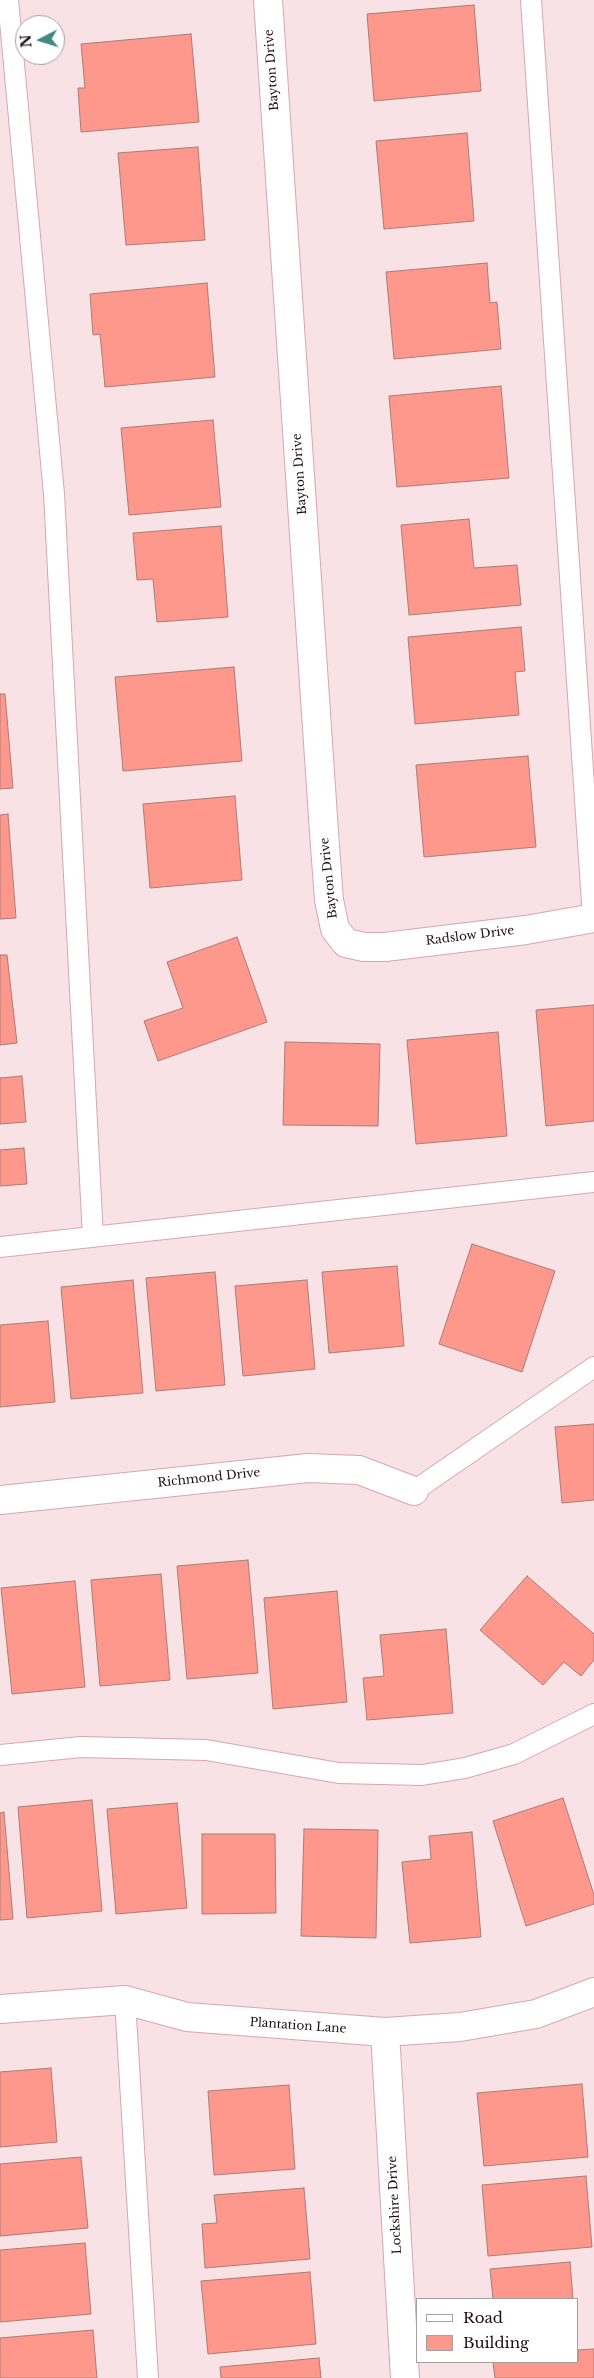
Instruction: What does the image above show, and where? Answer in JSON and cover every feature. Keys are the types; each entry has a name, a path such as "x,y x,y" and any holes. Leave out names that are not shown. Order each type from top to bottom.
{"street":[{"name":"Bayton Drive","path":"268,0 329,900 335,928 346,943"},
{"name":"Radslow Drive","path":"346,943 364,947 385,947 526,930 594,918"},
{"name":"Richmond Drive","path":"0,1500 308,1468 359,1470 414,1491"},
{"name":"Plantation Lane","path":"0,2009 125,2000 187,2017 385,2032 460,2027 536,2014 594,1992"},
{"name":"Lockshire Drive","path":"385,2032 405,2378"}],"lane":[{"path":"8,0 54,494 93,1237"},
{"path":"531,0 594,918"},
{"path":"0,1246 594,1182"},
{"path":"414,1491 594,1367"},
{"path":"0,1755 81,1747 206,1750 339,1773 422,1775 465,1768 514,1754 594,1714"},
{"path":"125,2000 148,2378"}],"building":[{"path":"474,5 481,91 374,101 367,14"},
{"path":"191,34 199,122 81,132 78,88 85,88 81,44"},
{"path":"467,133 474,221 384,229 376,141"},
{"path":"198,147 205,240 126,245 118,153"},
{"path":"487,263 490,303 497,302 501,349 394,359 386,272"},
{"path":"207,283 215,377 105,387 100,334 93,335 90,294"},
{"path":"501,386 509,478 397,487 389,396"},
{"path":"213,420 221,507 129,515 121,428"},
{"path":"469,519 474,568 517,565 521,605 409,615 401,525"},
{"path":"221,526 228,617 157,622 153,579 137,580 133,533"},
{"path":"521,627 525,671 515,672 519,715 415,724 408,637"},
{"path":"234,667 242,761 123,771 115,677"},
{"path":"0,694 5,694 13,788 0,789"},
{"path":"528,756 536,847 424,857 416,765"},
{"path":"235,796 242,880 150,888 143,804"},
{"path":"8,814 16,918 0,919 0,815"},
{"path":"237,937 267,1022 158,1061 144,1021 183,1008 167,962"},
{"path":"0,955 7,955 17,1043 0,1045"},
{"path":"594,1005 594,1121 546,1126 536,1010"},
{"path":"498,1032 507,1136 416,1144 407,1040"},
{"path":"285,1042 380,1044 378,1126 283,1125"},
{"path":"22,1076 26,1122 0,1124 0,1078"},
{"path":"24,1148 27,1184 0,1186 0,1150"},
{"path":"472,1244 555,1271 522,1372 439,1344"},
{"path":"397,1266 404,1346 329,1353 322,1272"},
{"path":"215,1272 225,1385 156,1391 146,1278"},
{"path":"133,1280 143,1393 71,1399 61,1287"},
{"path":"307,1280 315,1369 243,1376 235,1286"},
{"path":"48,1321 55,1402 0,1407 0,1325"},
{"path":"594,1424 594,1500 562,1503 555,1427"},
{"path":"248,1560 258,1673 187,1679 177,1566"},
{"path":"161,1574 170,1680 100,1686 91,1580"},
{"path":"527,1576 594,1634 594,1660 581,1676 564,1662 543,1685 480,1630"},
{"path":"75,1581 85,1687 12,1694 1,1588"},
{"path":"337,1591 347,1702 273,1709 264,1598"},
{"path":"446,1629 453,1713 367,1720 363,1678 384,1676 380,1635"},
{"path":"563,1798 594,1895 594,1904 526,1926 493,1821"},
{"path":"92,1800 102,1911 27,1918 18,1807"},
{"path":"177,1803 187,1908 116,1914 107,1809"},
{"path":"4,1812 13,1919 0,1920 0,1813"},
{"path":"304,1829 378,1830 376,1938 301,1936"},
{"path":"472,1832 481,1937 410,1943 402,1862 431,1859 429,1836"},
{"path":"202,1834 275,1834 276,1913 202,1914"},
{"path":"51,2068 57,2142 0,2147 0,2072"},
{"path":"582,2084 588,2157 484,2166 477,2093"},
{"path":"289,2085 295,2169 214,2175 208,2091"},
{"path":"81,2157 88,2228 0,2236 0,2164"},
{"path":"586,2176 592,2247 488,2256 482,2185"},
{"path":"304,2188 310,2259 205,2268 202,2224 217,2223 214,2195"},
{"path":"85,2243 91,2314 0,2322 0,2250"},
{"path":"570,2262 573,2298 493,2298 490,2269"},
{"path":"310,2272 316,2344 208,2354 201,2281"},
{"path":"93,2330 97,2378 0,2378 0,2338"},
{"path":"594,2349 594,2378 495,2378 493,2363 579,2363 579,2350"},
{"path":"319,2358 321,2378 221,2378 220,2367"}]}
